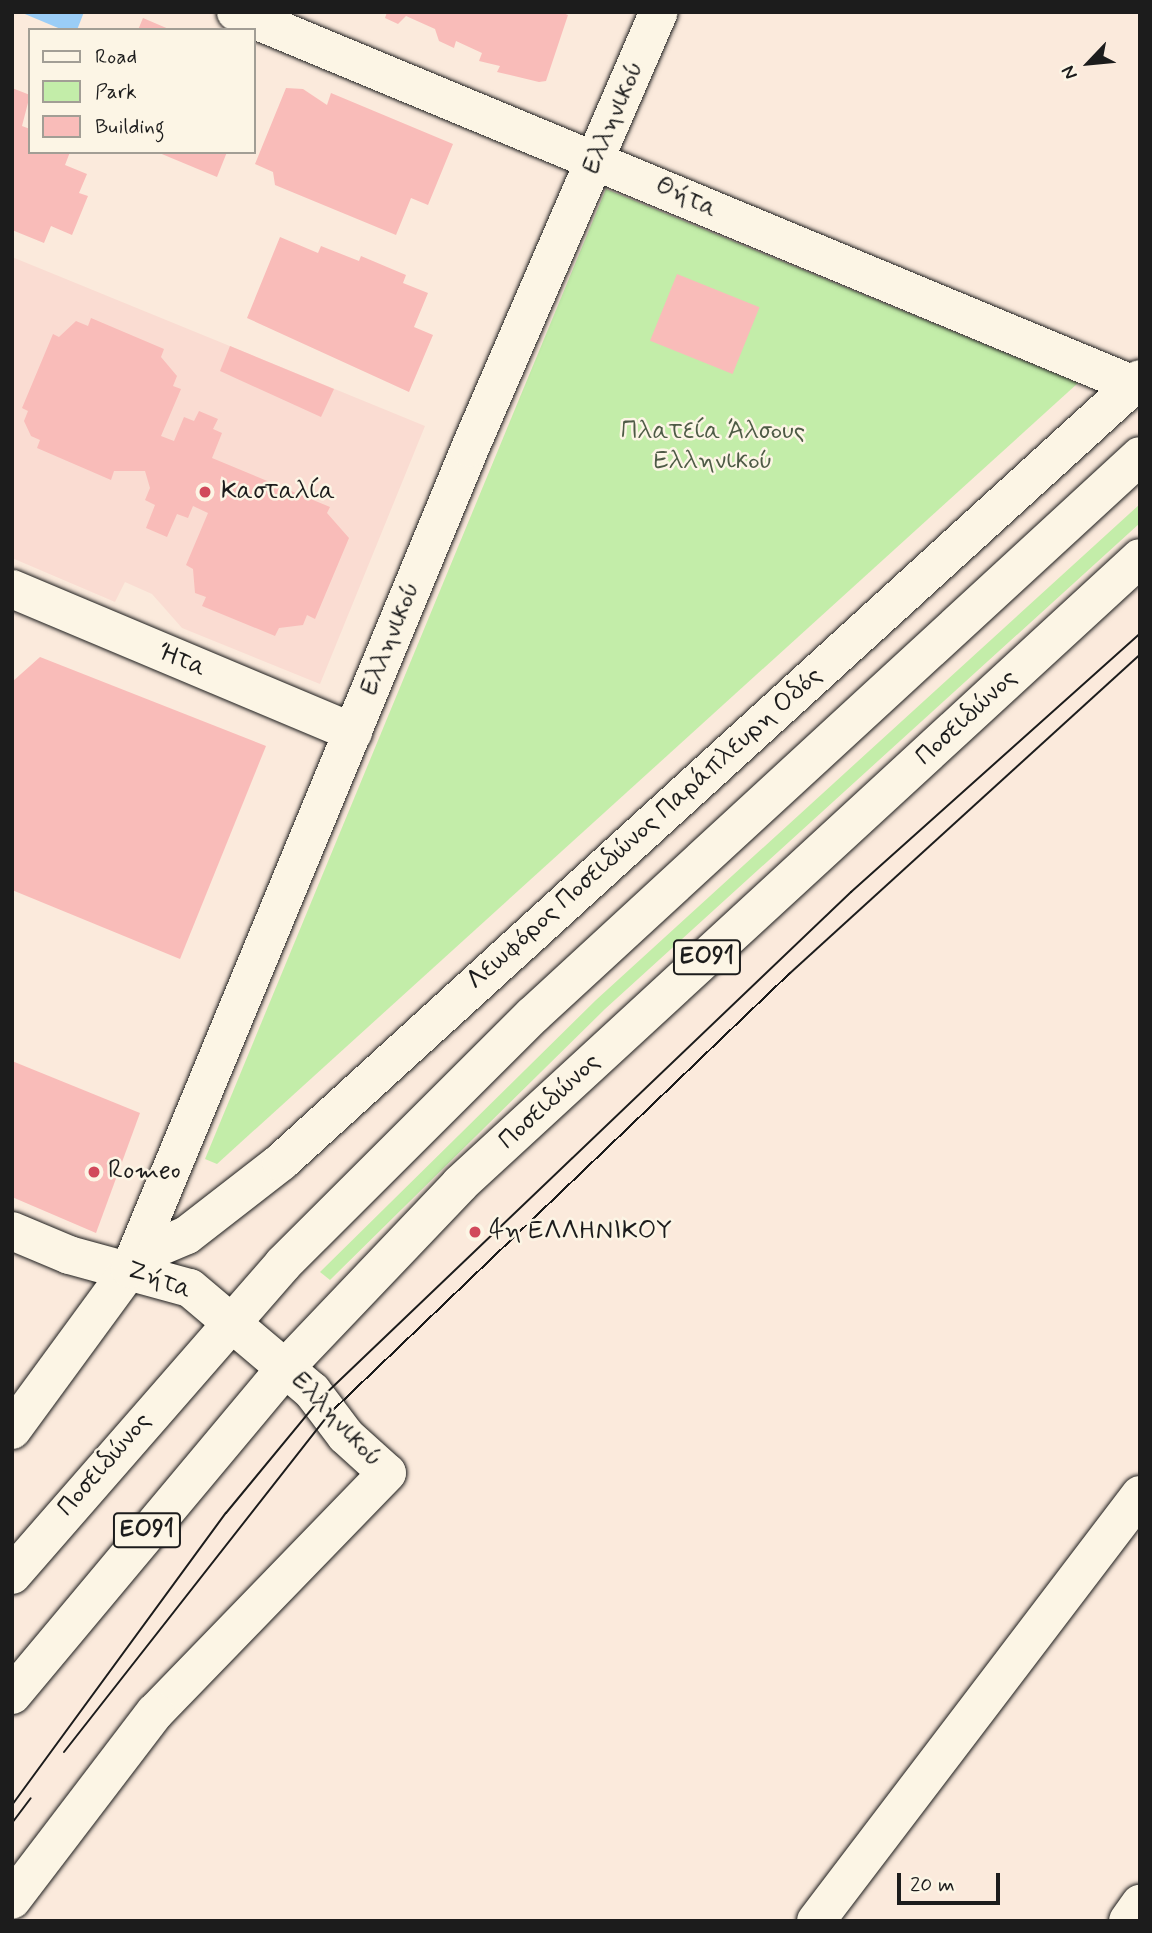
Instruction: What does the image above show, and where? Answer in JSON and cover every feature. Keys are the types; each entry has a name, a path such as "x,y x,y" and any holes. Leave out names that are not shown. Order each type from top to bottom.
{"main road":[{"name":"Θήτα","path":"236,12 1137,382"},
{"name":"Ελληνικού","path":"132,1263 353,732 659,12"},
{"name":"Λεωφόρος Ποσειδώνος Παράπλευρη Οδός","path":"132,1263 187,1235 281,1162 1137,382"},
{"name":"Ποσειδώνος","path":"12,1575 234,1320 533,1015 1140,456"},
{"name":"Ποσειδώνος","path":"12,1696 286,1367 460,1184 1140,558"},
{"name":"Ήτα","path":"12,590 353,732"},
{"name":"Ζήτα","path":"12,1231 132,1263 190,1288 234,1320 286,1367"},
{"path":"12,1430 132,1263"},
{"name":"Ελληνικού","path":"12,1900 155,1712 387,1473 286,1367"},
{"path":"816,1921 1140,1495"},
{"path":"1128,1921 1140,1905"}],"shaded area":[{"name":"Κασταλία","path":"12,257 425,426 320,684 182,628 152,594 125,582 115,602 12,558"}],"green space":[{"name":"Πλατεία Άλσους Ελληνικού","path":"606,189 1078,383 217,1164 205,1159"},
{"path":"1140,504 1140,523 605,1009 330,1280 320,1272 596,1000"}],"water":[{"path":"20,12 84,12 78,28 58,28"}],"building":[{"path":"387,12 561,12 568,15 546,81 539,82 497,72 500,66 479,61 482,53 456,41 454,48 439,41 435,29 406,16 398,24 385,18"},
{"path":"143,18 166,28 139,28"},
{"path":"12,88 28,94 22,126 28,128 28,154 69,154 65,165 87,174 79,193 88,196 72,235 51,226 44,243 12,230"},
{"path":"286,88 303,89 327,105 331,93 453,144 428,205 411,198 396,235 275,185 273,172 255,164"},
{"path":"162,154 226,154 217,177"},
{"path":"280,237 318,253 321,246 359,261 361,256 406,275 403,283 428,293 414,327 433,335 409,392 247,318"},
{"path":"677,274 760,307 733,374 650,341"},
{"path":"91,318 164,349 161,357 177,376 173,386 181,389 161,436 174,441 184,417 194,421 199,411 218,419 213,429 222,433 212,458 330,507 327,513 349,538 315,619 307,615 303,625 279,628 275,636 202,606 206,597 195,593 193,569 186,565 208,513 193,506 188,518 177,514 167,537 146,528 155,505 145,500 150,488 145,471 114,471 111,480 37,448 40,440 31,436 24,421 28,411 22,408 53,334 59,337 76,321 88,326"},
{"path":"230,346 334,389 321,417 220,371"},
{"path":"40,657 266,746 180,959 12,890 12,682"},
{"path":"12,1061 140,1113 96,1233 12,1197"}],"tram line":[{"path":"12,1805 226,1513 319,1400 851,892 1140,634"},
{"path":"64,1752 329,1414 789,974 1140,655"},
{"path":"12,1823 31,1798"}],"place":[{"name":"Κασταλία","path":"205,492"},
{"name":"Romeo","path":"94,1172"},
{"name":"4η ΕΛΛΗΝΙΚΟΥ","path":"475,1232"}]}
